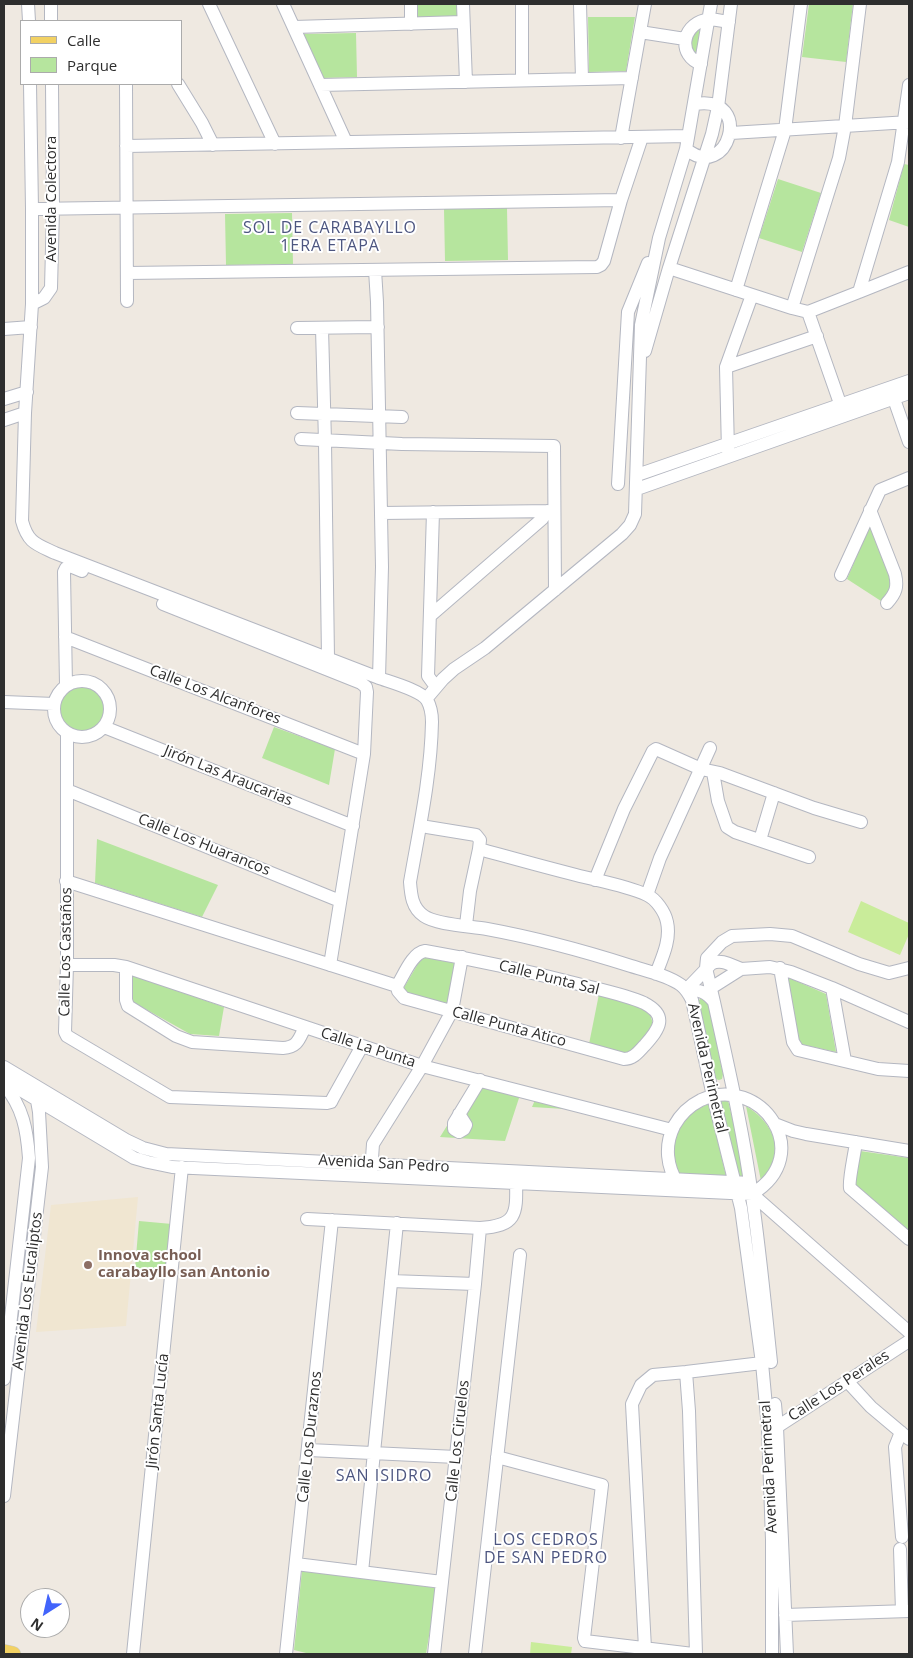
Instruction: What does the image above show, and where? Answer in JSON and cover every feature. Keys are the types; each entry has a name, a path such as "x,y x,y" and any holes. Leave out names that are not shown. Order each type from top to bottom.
{"main road":[{"path":"4,1652 13,1654"}],"street":[{"path":"28,4 29,20"},
{"path":"51,4 51,20"},
{"path":"209,4 275,144"},
{"path":"283,4 346,142"},
{"path":"411,4 411,24"},
{"path":"463,4 466,82"},
{"path":"522,4 522,80"},
{"path":"580,4 582,79"},
{"path":"621,138 645,4"},
{"path":"641,366 712,134 718,107 731,4"},
{"path":"736,290 785,130 801,4"},
{"path":"792,308 839,158 845,126 860,4"},
{"path":"710,9 729,22"},
{"path":"701,64 692,59 687,53 685,39 692,26 710,9"},
{"path":"710,9 686,149 659,238 641,325 638,476 635,514 622,534 485,648 454,670 426,699 431,709 432,722 427,775 410,882 411,897 416,908 424,916 434,920 535,938 656,974 674,981 686,990 715,961 741,969"},
{"path":"294,27 463,22"},
{"path":"640,32 685,39"},
{"path":"320,85 632,78"},
{"name":"Avenida Colectora","path":"30,85 32,304 25,413 22,521 26,535 37,545 418,693 426,699"},
{"name":"Avenida Colectora","path":"32,304 44,298 51,288 54,209 52,85"},
{"path":"126,85 128,302"},
{"path":"179,85 213,145"},
{"path":"859,292 895,171 907,122 909,86"},
{"path":"686,149 690,153 705,156 715,154 723,149 731,133 727,116 718,107 713,104 694,104"},
{"path":"731,133 907,122"},
{"path":"126,146 688,136"},
{"path":"127,273 597,268 604,261 621,200 642,137"},
{"path":"32,210 621,200"},
{"path":"618,484 628,312 659,238"},
{"path":"670,268 808,312 909,272"},
{"path":"375,270 378,328 382,567 379,678"},
{"path":"728,450 726,368 752,295"},
{"path":"808,312 843,411"},
{"path":"4,329 31,327"},
{"path":"298,328 378,328"},
{"path":"322,328 328,658"},
{"path":"726,368 817,336"},
{"path":"843,411 909,381"},
{"path":"4,398 26,392"},
{"path":"638,476 728,450 843,411 894,399 909,393"},
{"path":"894,399 909,442"},
{"path":"4,420 25,413"},
{"path":"297,413 402,417"},
{"path":"301,439 380,443 554,446 551,511 555,590"},
{"path":"637,489 728,450"},
{"path":"842,574 880,490 909,478"},
{"path":"870,510 898,585 894,595 887,603"},
{"path":"381,512 551,511"},
{"path":"430,616 551,511"},
{"path":"433,512 428,676 436,687"},
{"path":"66,685 64,572 70,566 366,687 364,754 330,965"},
{"name":"Calle Los Alcanfores","path":"65,637 364,754"},
{"path":"85,681 97,685 106,694 110,706 108,718 104,727 97,733 79,737 62,729 55,718 54,704 58,694 66,685 72,682 85,681"},
{"path":"4,702 54,704"},
{"name":"Jirón Las Araucarias","path":"104,727 352,826"},
{"name":"Calle Los Castaños","path":"67,733 65,1032 67,1036 170,1097 327,1103 334,1098 362,1046"},
{"path":"647,895 660,858 707,770 710,748"},
{"path":"595,880 624,809 653,750 656,749 707,770 814,808 861,822"},
{"path":"707,770 727,827 735,832 808,857"},
{"name":"Calle Los Huarancos","path":"67,790 340,901"},
{"path":"760,840 774,793"},
{"path":"427,827 476,834 480,840 480,849 470,891 466,925"},
{"path":"480,849 647,895 653,899 663,912 667,922 668,934 666,948 656,974"},
{"path":"66,881 398,986"},
{"path":"714,1002 706,968 708,958 722,942 732,936 770,934 792,936 859,964 889,973 909,968"},
{"name":"Calle Punta Sal","path":"398,986 419,952 425,951 529,972 597,989 642,1003 654,1009 659,1026 635,1056 627,1059"},
{"path":"371,1170 373,1144 422,1066 452,1012 462,957"},
{"name":"Calle La Punta","path":"66,966 114,965 126,967 422,1066 672,1130"},
{"path":"711,988 741,969 759,966 780,968 832,988 909,1022"},
{"path":"126,967 126,1000 128,1006 176,1036 192,1042 291,1048 297,1044 305,1027"},
{"path":"780,968 795,1047 798,1050 878,1070 909,1071"},
{"name":"Calle Punta Atico","path":"398,986 400,995 404,998 627,1059"},
{"path":"832,988 844,1061"},
{"name":"Avenida Perimetral","path":"772,1654 773,1427 762,1363 741,1208 713,1096 694,1006 686,990 703,991 714,1002 735,1096 751,1188 758,1235 773,1427 787,1654"},
{"name":"Avenida San Pedro","path":"4,1067 126,1140 137,1152"},
{"name":"Avenida San Pedro","path":"4,1080 37,1100 137,1152 164,1159 182,1167 371,1170 675,1179 736,1188"},
{"path":"460,1114 480,1080"},
{"name":"Avenida Los Eucaliptos","path":"4,1085 22,1116 28,1134 29,1158 7,1322 4,1379"},
{"name":"Avenida Los Eucaliptos","path":"4,1496 42,1167 37,1100 34,1085"},
{"path":"682,1190 675,1179 669,1163 668,1146 672,1130 685,1111 698,1102 713,1096 735,1096 754,1103 769,1116 779,1133 782,1153 773,1176 759,1190 751,1188"},
{"path":"775,1124 793,1132 909,1151"},
{"path":"782,1153 789,1145 806,1134"},
{"path":"856,1142 854,1165 849,1182 850,1188 909,1239"},
{"name":"Avenida San Pedro","path":"164,1159 371,1170 516,1182 682,1190 751,1188"},
{"name":"Jirón Santa Lucía","path":"133,1654 182,1167"},
{"path":"308,1218 480,1228 494,1227 510,1219 515,1212 516,1182"},
{"path":"751,1188 784,1222 909,1332"},
{"name":"Calle Los Duraznos","path":"288,1654 332,1220"},
{"path":"758,1235 762,1226 769,1221 784,1222"},
{"path":"362,1572 397,1223"},
{"name":"Calle Los Ciruelos","path":"434,1654 480,1228"},
{"path":"475,1654 520,1255"},
{"path":"391,1281 475,1284"},
{"name":"Calle Los Perales","path":"773,1427 909,1341"},
{"path":"645,1648 632,1404 641,1385 653,1375 762,1363"},
{"path":"497,1457 602,1485 585,1641 694,1654 689,1410 686,1372"},
{"path":"785,1615 906,1611 895,1447 905,1436 870,1407 847,1381"},
{"path":"309,1450 456,1457"},
{"path":"296,1564 442,1582"}],"shaded area":[{"name":"Innova school carabayllo san Antonio","path":"138,1197 126,1326 36,1332 51,1205"}],"green space":[{"path":"417,4 458,4 458,18 417,19"},
{"path":"809,4 853,4 846,62 802,57"},
{"path":"588,17 635,17 626,71 589,72"},
{"path":"703,25 697,58 691,47 690,39 694,32"},
{"path":"356,33 357,77 322,78 302,34"},
{"path":"904,164 909,165 909,227 889,220"},
{"path":"778,179 821,193 802,252 759,238"},
{"path":"507,208 508,260 445,261 444,209"},
{"path":"292,213 293,264 226,265 225,214"},
{"path":"870,525 891,578 892,587 881,601 847,579"},
{"path":"82,685 91,687 99,692 104,700 106,709 104,718 99,726 91,731 82,733 73,731 65,726 60,718 58,709 60,700 65,692 73,687"},
{"path":"274,727 335,749 329,785 262,758"},
{"path":"97,839 218,885 202,917 95,883"},
{"path":"861,901 909,923 909,934 900,955 848,932"},
{"path":"422,957 459,961 448,1006 406,994 403,989"},
{"path":"130,974 224,1007 219,1036 190,1034 131,1001"},
{"path":"787,977 826,994 836,1052 800,1044"},
{"path":"599,994 644,1008 650,1014 654,1027 629,1055 589,1044"},
{"path":"701,998 708,1002 723,1074 722,1079 719,1080 715,1079 698,1001"},
{"path":"473,1084 520,1095 505,1141 440,1137"},
{"path":"535,1100 582,1110 532,1107"},
{"path":"721,1101 728,1101 729,1104 745,1174 745,1177 738,1179"},
{"path":"709,1104 726,1176 679,1174 674,1161 673,1150 677,1133 687,1118 701,1107"},
{"path":"746,1106 764,1121 775,1141 775,1157 762,1186"},
{"path":"860,1151 909,1158 909,1232 855,1186"},
{"path":"139,1221 172,1224 168,1271 135,1268"},
{"path":"302,1570 437,1588 426,1654 310,1654 294,1650"},
{"path":"531,1642 572,1647 571,1654 530,1654"}],"place":[{"name":"Innova school carabayllo san Antonio","path":"88,1265"}],"district":[{"name":"SOL DE CARABAYLLO 1ERA ETAPA","path":"330,237"},
{"name":"SAN ISIDRO","path":"384,1476"},
{"name":"LOS CEDROS DE SAN PEDRO","path":"546,1549"}]}
